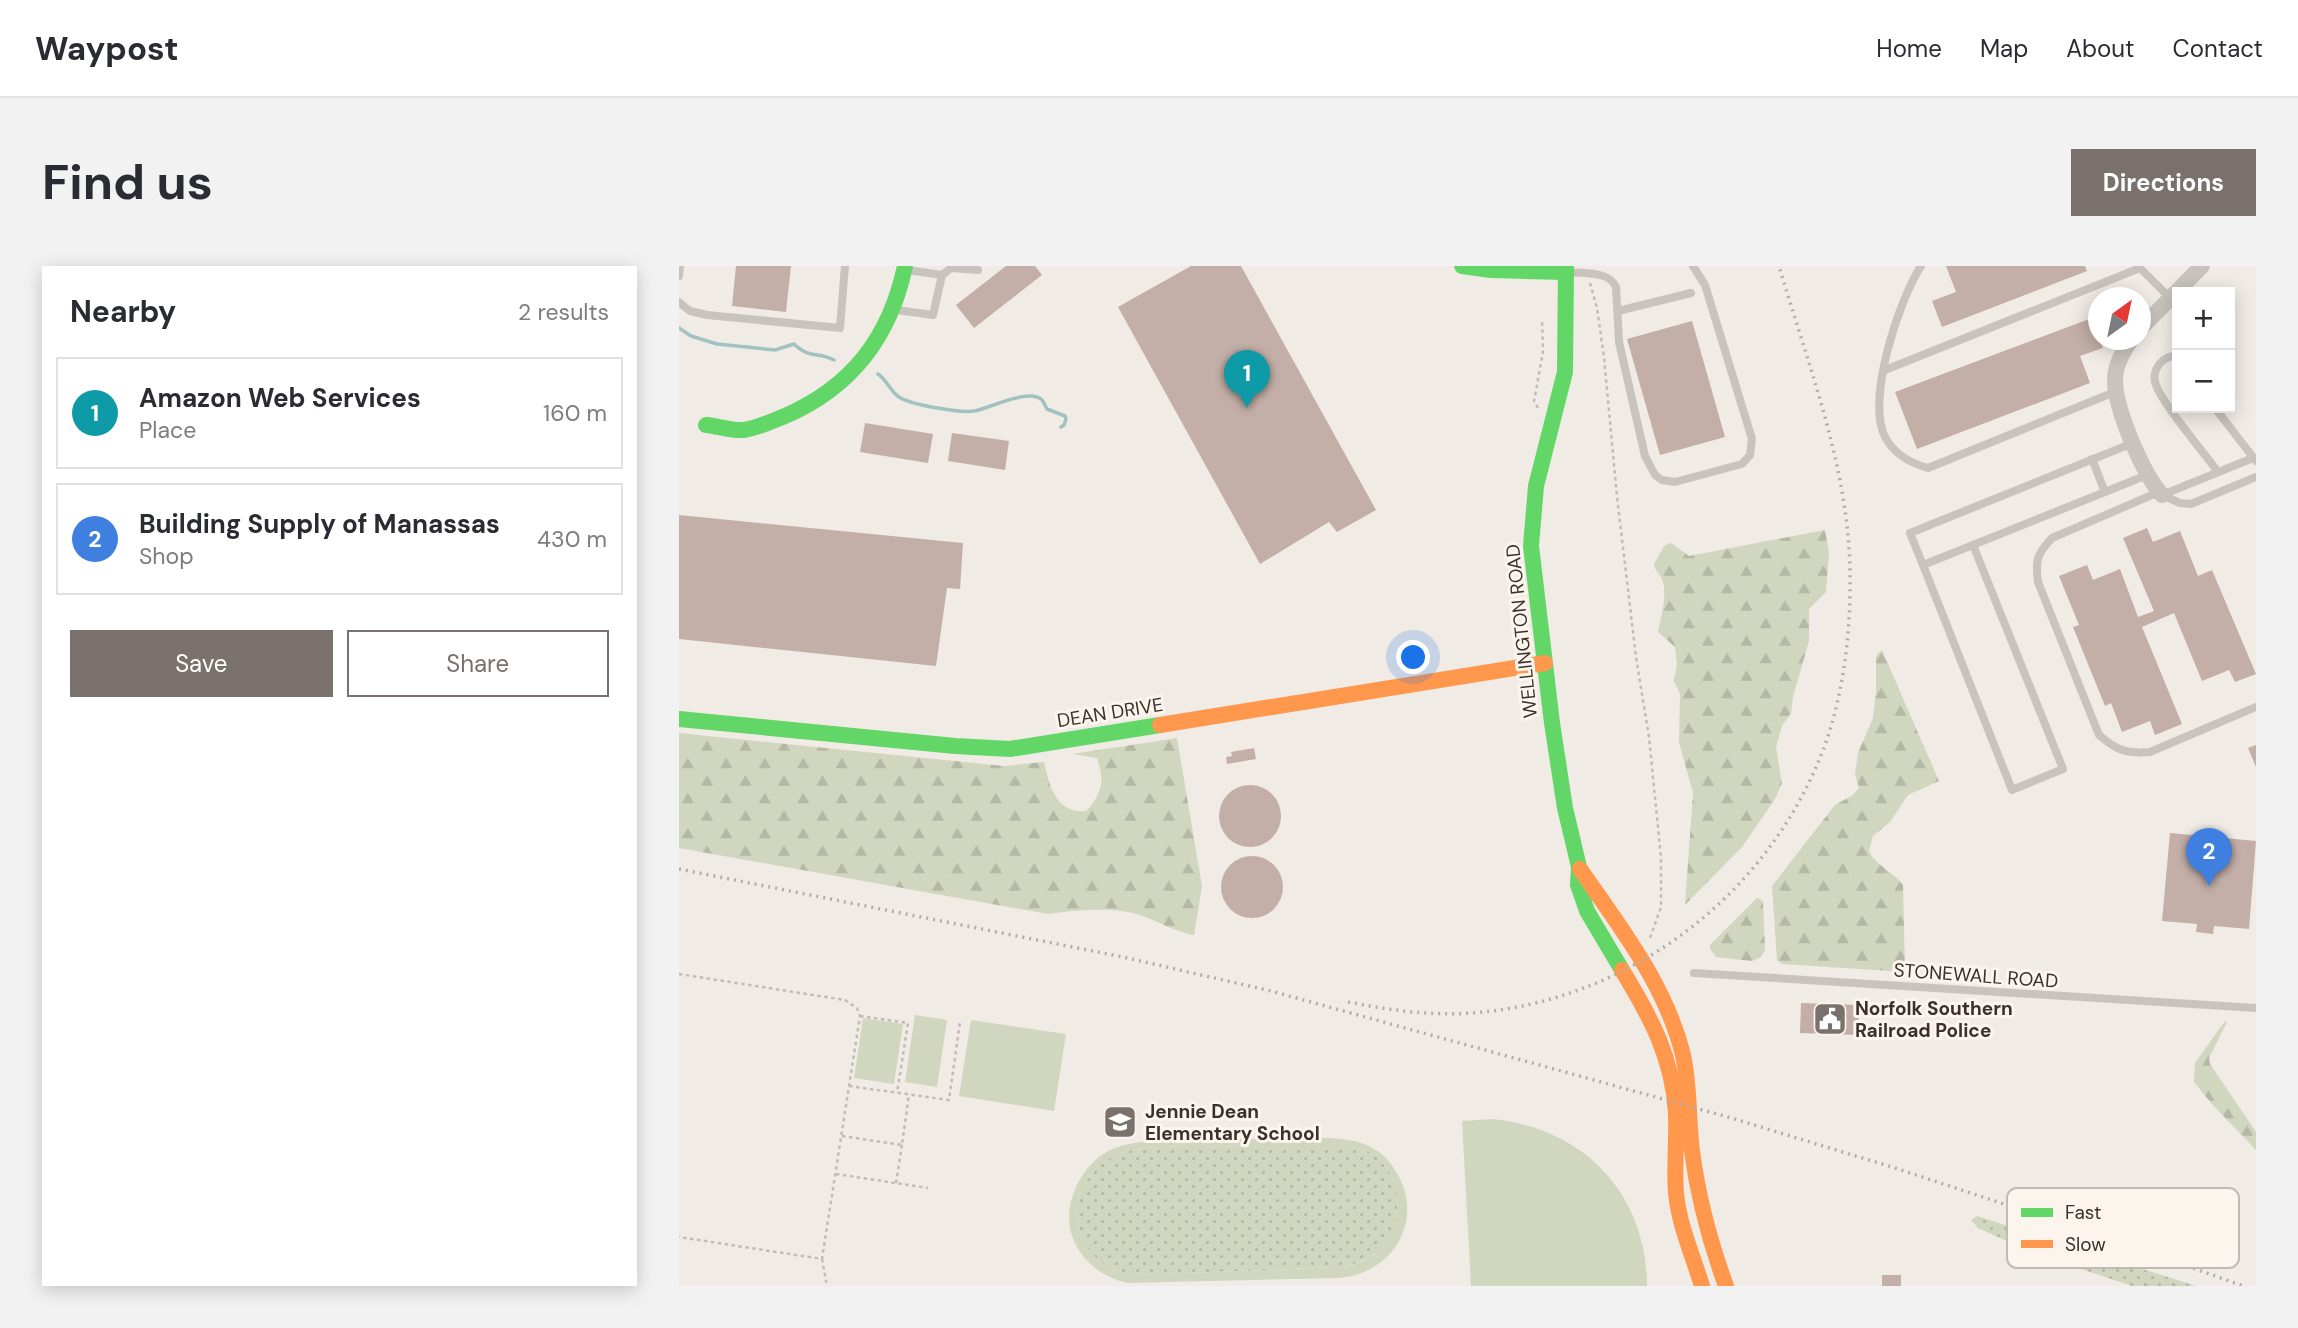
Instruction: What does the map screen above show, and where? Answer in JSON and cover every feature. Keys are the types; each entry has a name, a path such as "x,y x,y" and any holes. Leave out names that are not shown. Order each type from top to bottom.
{"main road":[{"path":"1462,266 1492,270 1566,269"},
{"path":"706,425 747,430 793,414 823,397 869,353 894,309 905,268"},
{"name":"WELLINGTON ROAD","path":"1566,269 1565,372 1535,486 1531,546 1545,663 1563,796 1579,867 1578,885 1587,911 1652,1020 1665,1058 1676,1111 1676,1192 1679,1211 1702,1286"},
{"name":"DEAN DRIVE","path":"679,719 1010,749 1545,663"},
{"name":"WELLINGTON ROAD","path":"1579,867 1644,960 1674,1029 1686,1073 1697,1187 1705,1223 1726,1286"}],"street":[{"path":"2151,317 2202,266"},
{"path":"2126,350 2115,379 2117,391 2133,443 2147,475 2160,494"}],"lane":[{"path":"679,275 680,266"},
{"path":"679,302 690,311 707,315 840,328 845,266"},
{"path":"1566,269 1608,276 1613,280 1616,287 1619,342 1645,456 1655,475 1662,480 1675,482 1742,464 1750,455 1752,439 1705,285 1693,266"},
{"path":"1921,266 1899,309 1889,342 1880,408 1884,435 1901,456 1928,468 2117,391"},
{"path":"1885,370 2139,267 2170,298"},
{"path":"905,268 942,275"},
{"path":"894,309 933,315 942,275 951,268 978,271"},
{"path":"1618,311 1691,293"},
{"path":"2172,356 2161,361 2154,382 2172,411"},
{"path":"2174,413 2218,472"},
{"path":"2219,413 2255,460 2160,494 2052,538 2043,548 2036,563 2038,582 2099,735 2112,746 2132,754 2150,752 2256,707"},
{"path":"1973,545 2063,769 2012,790 1910,533 2133,443"},
{"path":"2092,459 2105,492"},
{"path":"1923,565 2147,475"},
{"path":"2160,494 2180,503 2191,504 2256,477"},
{"name":"STONEWALL ROAD","path":"1694,973 2256,1007"}],"path":[{"path":"1588,274 1597,308 1604,358 1617,497 1636,657 1649,737 1661,858 1661,907 1650,938"},
{"path":"1540,412 1534,401 1543,352 1542,318"},
{"path":"679,974 845,1000 857,1008 860,1016 822,1258 827,1286"},
{"path":"860,1016 908,1023 897,1093"},
{"path":"849,1086 950,1100 960,1022"},
{"path":"896,1183 909,1094"},
{"path":"842,1136 902,1145"},
{"path":"836,1174 928,1188"},
{"path":"679,1237 822,1258"}],"green space":[{"path":"1825,530 1829,552 1826,592 1809,609 1809,641 1791,713 1782,726 1776,747 1782,783 1775,799 1742,847 1685,905 1693,793 1679,742 1680,694 1674,681 1677,665 1675,647 1658,632 1664,585 1654,564 1664,546 1671,543 1689,556"},
{"path":"1882,650 1939,781 1908,795 1890,822 1873,836 1869,851 1876,861 1903,885 1905,972 1782,964 1777,960 1772,886 1835,805 1853,795 1859,788 1855,774 1858,753 1873,718 1876,656"},
{"path":"679,733 1004,766 1044,762 1048,780 1056,796 1067,808 1076,811 1086,811 1096,799 1101,780 1097,758 1072,754 1177,738 1202,886 1194,935 1121,911 1083,910 1048,914 679,848"},
{"path":"1757,898 1763,901 1765,950 1761,957 1752,961 1716,957 1710,945"},
{"path":"915,1015 947,1020 937,1087 905,1082"},
{"path":"863,1018 903,1024 894,1084 854,1078"},
{"path":"971,1020 1066,1034 1054,1111 959,1096"},
{"path":"2225,1021 2227,1022 2209,1058 2210,1064 2256,1132 2256,1150 2194,1082 2195,1063"},
{"path":"1492,1119 1525,1125 1555,1136 1581,1151 1604,1171 1622,1195 1635,1222 1644,1252 1647,1286 1471,1286 1462,1121"},
{"path":"1341,1139 1363,1143 1384,1156 1398,1175 1406,1197 1404,1231 1386,1258 1372,1268 1356,1275 1338,1278 1127,1283 1109,1277 1093,1267 1076,1245 1069,1223 1072,1197 1077,1184 1093,1162 1115,1148 1155,1141","holes":["1160,1147 1356,1148 1371,1153 1390,1172 1395,1185 1397,1213 1389,1238 1377,1253 1358,1263 1342,1267 1132,1275 1106,1265 1092,1254 1079,1229 1079,1196 1090,1176 1106,1160 1126,1151"]},
{"path":"1345,1146 1371,1153 1382,1162 1390,1172 1397,1199 1397,1213 1389,1238 1377,1253 1358,1263 1342,1267 1132,1275 1106,1265 1092,1254 1079,1229 1079,1196 1090,1176 1106,1160 1126,1151 1160,1147"},
{"path":"1977,1216 2007,1226 2007,1241 1978,1228 1971,1220"},
{"path":"2078,1268 2140,1268 2196,1286 2132,1286"}],"building":[{"path":"736,266 791,266 786,312 732,306"},
{"path":"1006,266 1035,266 1042,275 974,328 956,305"},
{"path":"1191,266 1241,266 1376,510 1337,532 1329,522 1260,564 1118,307"},
{"path":"1946,266 2085,266 2087,271 1942,327 1932,301 1956,292"},
{"path":"2088,320 2088,350 2097,350 2080,356 2090,383 1917,449 1895,392"},
{"path":"1692,321 1725,437 1660,455 1627,339"},
{"path":"865,423 933,434 928,463 860,452"},
{"path":"952,433 1009,441 1005,470 948,461"},
{"path":"679,515 963,543 960,589 947,588 936,666 679,639"},
{"path":"2147,528 2153,542 2180,531 2198,576 2212,570 2256,674 2235,682 2229,670 2202,681 2174,613 2142,627 2182,724 2155,735 2150,721 2122,732 2111,703 2105,706 2073,627 2079,625 2059,576 2087,565 2093,580 2120,569 2138,617 2154,611 2123,538"},
{"path":"2256,745 2256,767 2248,748"},
{"path":"1254,748 1256,759 1227,764 1226,757 1232,756 1231,752"},
{"path":"1250,785 1262,787 1272,794 1279,804 1279,828 1272,838 1262,845 1250,847 1238,845 1228,838 1221,828 1219,816 1221,804 1228,794 1238,787"},
{"path":"2170,833 2256,841 2249,929 2214,926 2213,934 2196,932 2197,924 2162,921"},
{"path":"1252,856 1264,858 1274,865 1281,875 1281,899 1274,909 1264,916 1252,918 1240,916 1230,909 1223,899 1221,887 1223,875 1230,865 1240,858"},
{"name":"Norfolk Southern Railroad Police","path":"1801,1003 1859,1005 1858,1035 1800,1033"},
{"path":"1882,1275 1901,1275 1901,1286 1882,1286"}],"waterway":[{"path":"679,328 691,336 717,344 775,350 794,344 805,352 834,360"},
{"path":"878,374 899,397 947,410 974,411 1019,397 1036,397 1042,400 1047,409 1065,416 1064,425 1061,427"}],"railway":[{"path":"1348,1002 1410,1012 1472,1013 1531,1004 1587,987 1639,962 1688,930 1731,892 1769,848 1801,799 1825,745 1842,682 1848,638 1850,573 1848,534 1835,456 1779,266"},
{"path":"679,869 1123,957 1271,991 1728,1117 2007,1205"},
{"path":"2193,1268 2243,1286"}],"traffic: fast":[{"path":"706,425 739,430 754,428 785,416 830,390 865,357 878,337 898,292 905,266"},
{"path":"1462,266 1491,270 1566,272"},
{"path":"1566,266 1565,372 1536,486 1531,546 1552,723 1565,808 1579,867 1578,885 1587,911 1622,970"},
{"path":"679,719 1010,749 1160,725"}],"traffic: slow":[{"path":"1160,725 1545,663"},
{"path":"1580,869 1640,958 1675,1029 1685,1067 1692,1151 1698,1185 1726,1286"},
{"path":"1622,970 1651,1021 1670,1074 1676,1113 1675,1183 1678,1205 1702,1286"}],"place":[{"name":"Amazon Web Services","path":"1247,408"},
{"name":"Building Supply of Manassas","path":"2209,886"},
{"name":"Norfolk Southern Railroad Police","path":"1830,1019"},
{"name":"Jennie Dean Elementary School","path":"1120,1122"}]}
